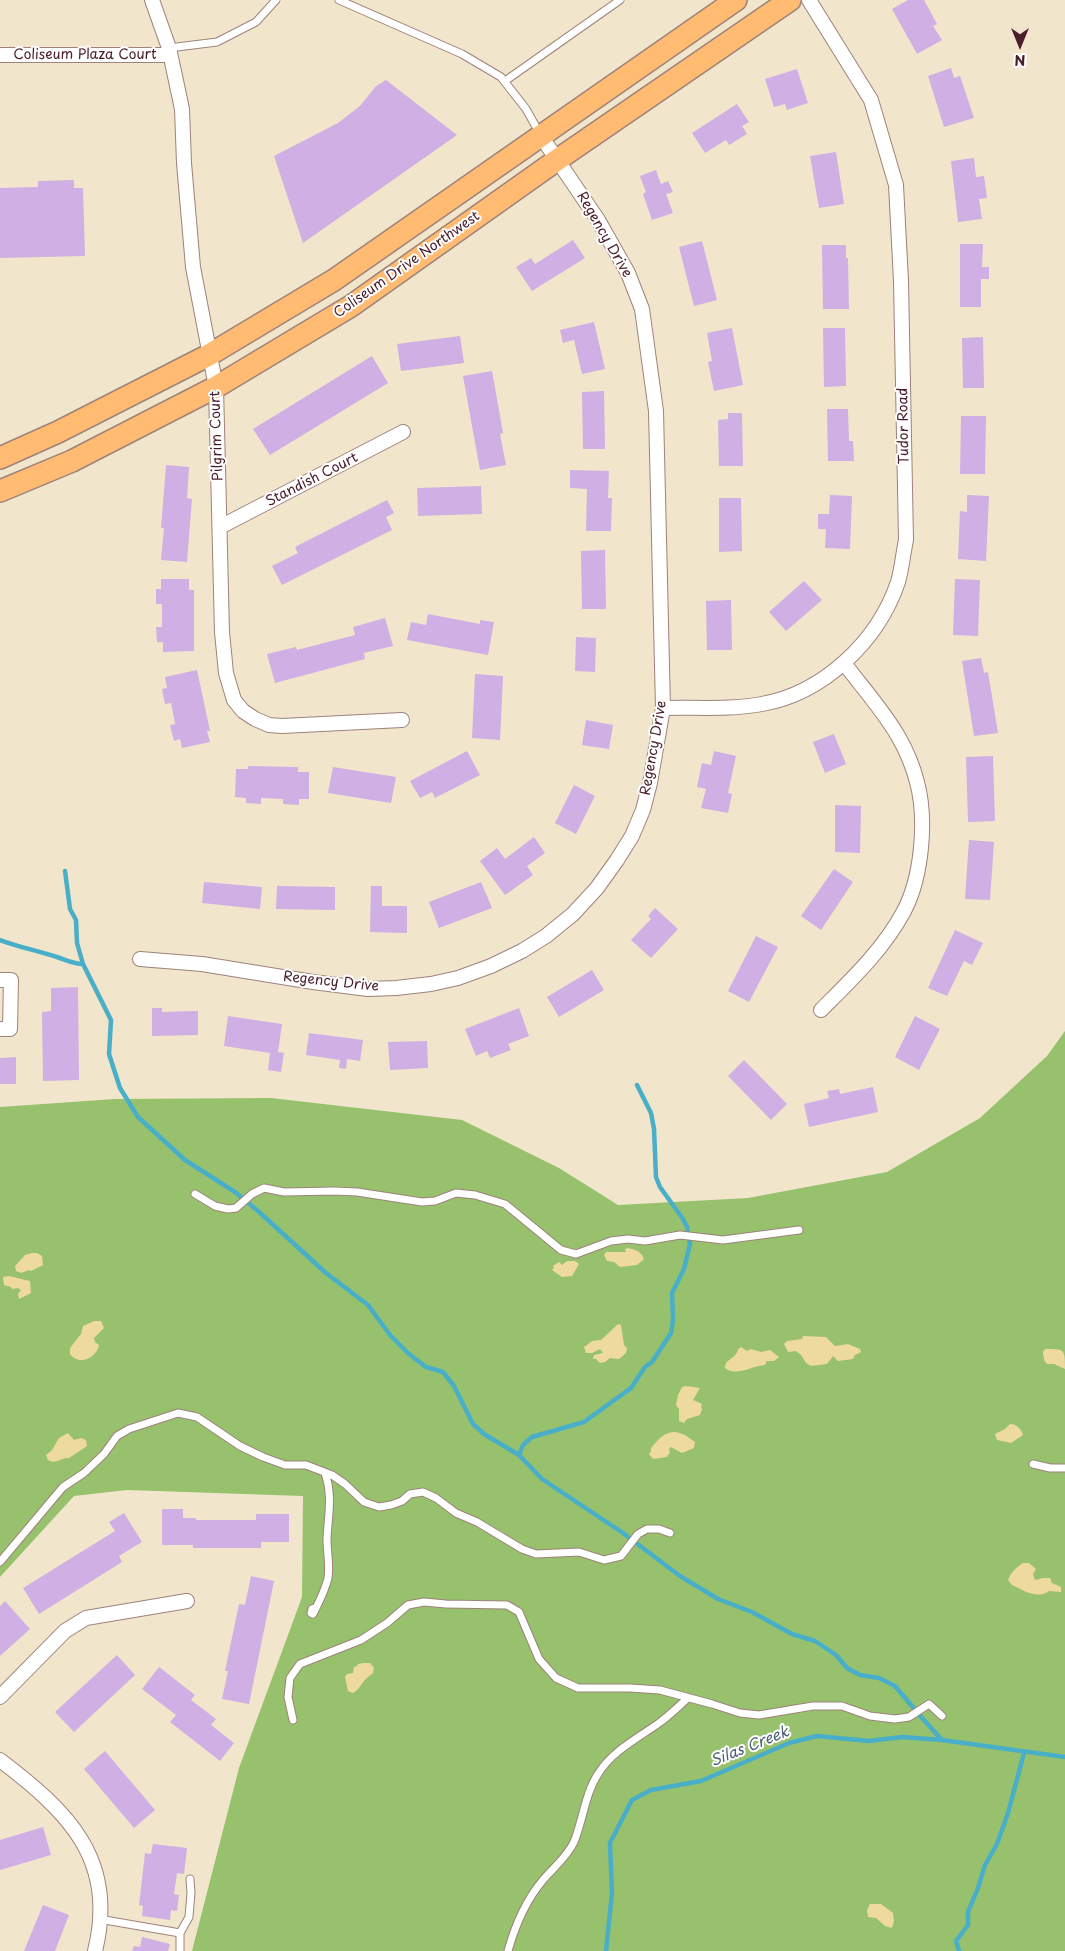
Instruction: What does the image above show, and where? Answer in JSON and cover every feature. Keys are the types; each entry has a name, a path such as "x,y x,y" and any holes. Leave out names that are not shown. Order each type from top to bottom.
{"main road":[{"path":"0,458 58,432 209,355 334,280 736,0"},
{"name":"Coliseum Drive Northwest","path":"0,491 72,460 216,387 351,306 557,160 790,0"}],"street":[{"name":"Pilgrim Court","path":"152,0 169,51 182,109 184,163 193,267 216,387 222,632 226,674 234,700 243,711 255,719 268,724 282,726 402,720"},
{"name":"Tudor Road","path":"663,708 726,707 761,704 781,700 807,690 844,663 878,625 898,582 906,540 901,280 896,185 871,100 809,0"},
{"name":"Coliseum Plaza Court","path":"0,56 169,51"},
{"name":"Regency Drive","path":"140,959 202,964 313,982 368,988 396,988 431,984 458,978 491,966 522,951 546,936 573,914 597,888 632,836 650,783 663,708 656,411 642,310 628,273 598,220 541,136"},
{"name":"Standish Court","path":"220,527 403,432"},
{"path":"821,1010 858,973 889,935 904,911 912,892 918,865 922,830 921,802 910,761 898,736 883,713 844,663"},
{"path":"0,980 11,980 10,1029 0,1029"},
{"path":"0,1697 65,1631 86,1618 187,1601"},
{"path":"0,1760 57,1808 71,1823 82,1840 98,1880 100,1892 99,1935 95,1951"}],"lane":[{"path":"169,51 217,42 256,22 276,0"},
{"path":"339,0 462,54 501,77 526,109 541,136"},
{"path":"504,81 620,0"},
{"path":"195,1194 215,1206 228,1209 239,1206 252,1194 264,1188 284,1192 334,1191 373,1194 422,1202 435,1201 456,1193 475,1195 504,1204 561,1250 576,1254 611,1241 628,1239 645,1241 680,1235 723,1240 799,1230"},
{"path":"0,1562 63,1487 84,1473 104,1454 117,1436 129,1428 178,1413 197,1417 240,1446 262,1457 285,1465 306,1465 325,1473 345,1484 364,1502 378,1507 402,1501 410,1494 423,1492 436,1498 456,1513 485,1527 522,1549 536,1554 579,1552 604,1560 621,1556 638,1534 647,1528 659,1528 670,1533"},
{"path":"1033,1464 1050,1468 1065,1468"},
{"path":"316,1608 324,1594 328,1576 327,1540 331,1503 330,1486 325,1473"},
{"path":"294,1720 288,1697 290,1678 300,1664 361,1640 387,1624 408,1605 424,1602 507,1605 519,1612 539,1659 556,1678 578,1688 660,1690 740,1713 759,1715 813,1706 842,1706 870,1716 895,1719 909,1717 929,1704 942,1716"},
{"path":"508,1951 515,1926 528,1903 543,1880 558,1865 574,1843 589,1793 598,1773 616,1754 661,1722 688,1698"},
{"path":"180,1951 180,1934 189,1917 190,1879"},
{"path":"99,1919 180,1934"}],"green space":[{"path":"1065,1031 1065,1951 192,1951 239,1768 302,1597 303,1496 127,1490 74,1496 0,1577 0,1107 115,1099 271,1098 462,1120 559,1168 618,1205 748,1198 887,1172 980,1118 1047,1056"}],"sand":[{"path":"625,1249 638,1251 644,1259 637,1265 620,1267 614,1262 607,1261 604,1255 606,1252 626,1252"},
{"path":"32,1253 42,1256 43,1265 31,1271 21,1273 16,1271 15,1266 25,1255"},
{"path":"567,1261 575,1261 579,1264 572,1276 562,1277 552,1270 553,1266 559,1262 562,1265"},
{"path":"9,1276 30,1281 31,1293 19,1299 18,1294 21,1290 18,1288 12,1289 4,1285 3,1277"},
{"path":"94,1321 101,1321 104,1328 94,1338 95,1342 99,1345 98,1349 92,1357 78,1360 70,1354 70,1348 81,1334 83,1326"},
{"path":"618,1324 621,1325 624,1345 627,1348 626,1353 619,1359 610,1358 600,1363 593,1359 594,1355 603,1353 600,1349 592,1353 586,1353 584,1347 592,1341 601,1340"},
{"path":"803,1336 826,1337 835,1346 848,1344 860,1349 861,1352 855,1355 853,1359 838,1361 833,1356 827,1364 811,1366 796,1351 788,1352 784,1344 787,1341 802,1339"},
{"path":"741,1347 747,1351 751,1349 761,1352 770,1350 779,1357 774,1361 767,1361 765,1365 744,1370 734,1371 725,1368 727,1362"},
{"path":"1045,1349 1057,1349 1064,1354 1065,1369 1054,1364 1047,1364 1044,1360 1043,1352"},
{"path":"682,1387 700,1388 693,1400 702,1404 702,1409 700,1415 687,1419 684,1423 679,1421 679,1409 676,1405"},
{"path":"1010,1424 1018,1427 1023,1435 1011,1443 997,1440 995,1434"},
{"path":"676,1432 685,1435 695,1442 694,1448 682,1453 671,1447 667,1457 653,1459 649,1454 651,1448 664,1435"},
{"path":"68,1433 74,1440 81,1438 86,1440 87,1446 69,1458 54,1462 48,1460 46,1455 52,1450 59,1438"},
{"path":"1023,1563 1029,1563 1036,1569 1033,1574 1035,1580 1050,1578 1052,1583 1061,1587 1061,1592 1049,1591 1040,1595 1012,1585 1008,1580 1009,1577"},
{"path":"363,1663 370,1663 374,1668 373,1673 355,1692 348,1691 345,1677 347,1674 353,1673 354,1667"},
{"path":"870,1904 881,1904 893,1913 894,1921 892,1928 885,1926 876,1918 868,1917 867,1910"}],"building":[{"path":"908,0 924,0 937,24 933,26 942,40 917,54 892,9"},
{"path":"951,68 954,78 960,76 974,118 944,127 928,76"},
{"path":"797,69 808,103 787,110 785,104 774,107 765,79"},
{"path":"386,80 457,135 303,243 274,156 338,123 360,106 376,86"},
{"path":"737,104 749,122 742,126 747,134 729,145 726,140 705,153 692,133"},
{"path":"836,152 844,204 819,208 810,156"},
{"path":"974,158 976,177 984,176 987,198 979,199 982,219 958,222 951,161"},
{"path":"656,170 661,184 668,181 673,192 666,194 673,213 652,220 643,194 646,192 640,176"},
{"path":"74,180 74,188 83,188 85,256 0,258 0,188 38,187 38,181"},
{"path":"573,240 585,258 532,291 516,267 531,258 535,264"},
{"path":"702,241 717,300 694,306 679,247"},
{"path":"960,244 983,244 982,267 989,267 989,279 981,279 981,307 960,307"},
{"path":"822,245 846,245 849,309 823,309"},
{"path":"594,322 605,369 582,374 574,340 563,343 560,330"},
{"path":"732,328 743,385 714,391 708,362 712,361 707,333"},
{"path":"823,328 845,328 846,386 824,387"},
{"path":"460,336 464,363 401,371 397,344"},
{"path":"983,337 984,388 963,388 962,338"},
{"path":"372,356 388,383 270,455 253,429"},
{"path":"492,371 503,433 500,434 506,465 480,470 463,376"},
{"path":"604,391 605,449 583,449 582,392"},
{"path":"827,409 848,409 849,441 853,441 854,461 828,461"},
{"path":"728,413 742,413 743,466 719,466 718,420 728,419"},
{"path":"961,416 986,416 985,474 960,474"},
{"path":"166,465 189,467 187,498 192,499 187,562 161,560 164,528 161,528"},
{"path":"570,470 609,471 608,498 612,498 611,531 586,531 587,489 570,488"},
{"path":"481,486 482,514 418,516 417,488"},
{"path":"830,495 852,496 850,549 825,548 826,529 818,529 818,514 829,514"},
{"path":"967,495 989,496 986,561 958,559 960,511 967,512"},
{"path":"719,498 741,498 742,551 719,552"},
{"path":"387,500 394,513 386,517 392,530 282,585 272,566 298,553 295,547"},
{"path":"605,550 606,609 582,609 581,551"},
{"path":"161,579 189,579 189,590 194,590 194,651 163,652 163,642 157,642 156,627 162,627 162,604 156,604 156,589 161,589"},
{"path":"955,579 980,580 978,636 953,635"},
{"path":"804,581 822,600 786,631 769,612"},
{"path":"731,600 732,650 707,650 706,601"},
{"path":"428,614 480,624 480,620 494,622 488,655 407,640 411,622 426,625"},
{"path":"385,618 393,646 364,653 365,659 275,683 267,654 296,647 297,650 355,635 353,627"},
{"path":"576,637 596,638 595,672 575,671"},
{"path":"981,658 984,673 988,672 998,733 974,736 962,661"},
{"path":"197,670 210,731 207,731 210,742 182,748 180,739 174,741 170,725 175,724 171,703 165,704 162,689 167,688 165,677"},
{"path":"475,674 503,676 500,740 472,738"},
{"path":"586,720 613,725 609,749 582,745"},
{"path":"834,734 846,764 825,773 813,742"},
{"path":"467,751 480,775 435,798 432,792 420,798 410,781"},
{"path":"714,751 736,756 728,793 732,794 728,813 701,808 706,789 697,787 702,763 711,765"},
{"path":"993,756 995,821 968,822 966,757"},
{"path":"248,766 298,767 298,772 309,772 309,799 299,799 299,805 283,804 283,799 261,798 261,804 246,803 246,798 235,797 236,769 248,769"},
{"path":"333,767 396,777 391,803 328,793"},
{"path":"574,785 595,796 576,834 555,823"},
{"path":"835,805 861,806 860,853 835,852"},
{"path":"534,837 545,853 527,866 533,875 505,895 480,861 497,848 505,859"},
{"path":"969,840 994,842 990,900 965,899"},
{"path":"834,869 853,882 821,930 801,916"},
{"path":"204,882 262,887 260,909 202,903"},
{"path":"481,882 492,908 439,928 429,902"},
{"path":"277,886 335,887 335,910 276,909"},
{"path":"371,886 382,886 382,906 407,906 407,933 370,932"},
{"path":"655,908 678,929 651,958 631,940 651,919 648,916"},
{"path":"955,930 983,943 972,965 964,961 947,996 928,988"},
{"path":"756,936 778,947 749,1002 728,991"},
{"path":"592,970 604,990 559,1017 547,997"},
{"path":"78,987 79,1080 43,1081 42,1012 51,1011 51,988"},
{"path":"152,1008 162,1008 162,1012 198,1011 198,1035 152,1036"},
{"path":"519,1008 529,1036 508,1044 511,1050 490,1058 487,1051 476,1056 465,1029"},
{"path":"228,1016 282,1024 278,1052 284,1053 281,1072 268,1070 270,1053 224,1046"},
{"path":"915,1016 940,1029 919,1070 895,1057"},
{"path":"309,1033 363,1040 360,1061 347,1059 346,1069 339,1068 340,1060 306,1055"},
{"path":"427,1041 428,1068 390,1070 388,1042"},
{"path":"16,1057 16,1084 0,1084 0,1058"},
{"path":"744,1060 787,1104 771,1120 728,1076"},
{"path":"873,1087 878,1112 809,1127 804,1104 829,1098 827,1091 839,1089 840,1094"},
{"path":"162,1509 183,1509 183,1518 196,1518 196,1520 256,1520 256,1514 289,1514 289,1542 261,1542 261,1548 193,1548 193,1545 162,1545"},
{"path":"124,1513 142,1542 119,1556 122,1562 39,1614 23,1588 115,1531 109,1522"},
{"path":"251,1576 274,1581 249,1704 222,1699 228,1671 225,1671 239,1604 245,1605"},
{"path":"5,1601 30,1629 0,1656 0,1606"},
{"path":"117,1655 135,1675 74,1732 55,1712"},
{"path":"159,1667 195,1695 191,1700 216,1719 211,1725 234,1743 220,1761 170,1722 176,1715 142,1689"},
{"path":"105,1751 155,1810 134,1828 84,1769"},
{"path":"43,1827 51,1855 0,1870 0,1840"},
{"path":"153,1844 187,1848 184,1874 177,1873 174,1894 179,1895 177,1911 171,1910 170,1920 142,1916 143,1906 139,1905 145,1853 151,1854"},
{"path":"43,1905 69,1915 55,1951 24,1951"},
{"path":"142,1937 170,1944 168,1951 132,1951 134,1946 140,1947"}],"waterway":[{"path":"65,871 70,909 76,920 77,943 83,964 111,1020 109,1054 120,1088 138,1117 185,1160 235,1192 326,1273 368,1305 390,1335 409,1354 426,1367 443,1372 454,1386 473,1424 484,1434 519,1455 542,1479 623,1533 680,1576 718,1599 752,1612 792,1634 815,1641 836,1655 847,1668 860,1675 879,1678 895,1686 942,1740"},
{"path":"0,940 73,963 83,964"},
{"path":"519,1455 523,1445 532,1437 584,1422 631,1388 645,1367 652,1362 671,1333 673,1320 672,1293 684,1269 690,1244 687,1227 683,1219 660,1187 656,1177 654,1129 651,1113 637,1085"},
{"name":"Silas Creek","path":"606,1951 612,1893 610,1843 632,1800 651,1790 701,1781 789,1743 817,1736 869,1741 902,1737 942,1740 1065,1757"},
{"path":"959,1951 956,1941 968,1925 968,1912 985,1865 997,1844 1008,1813 1024,1753"}]}
